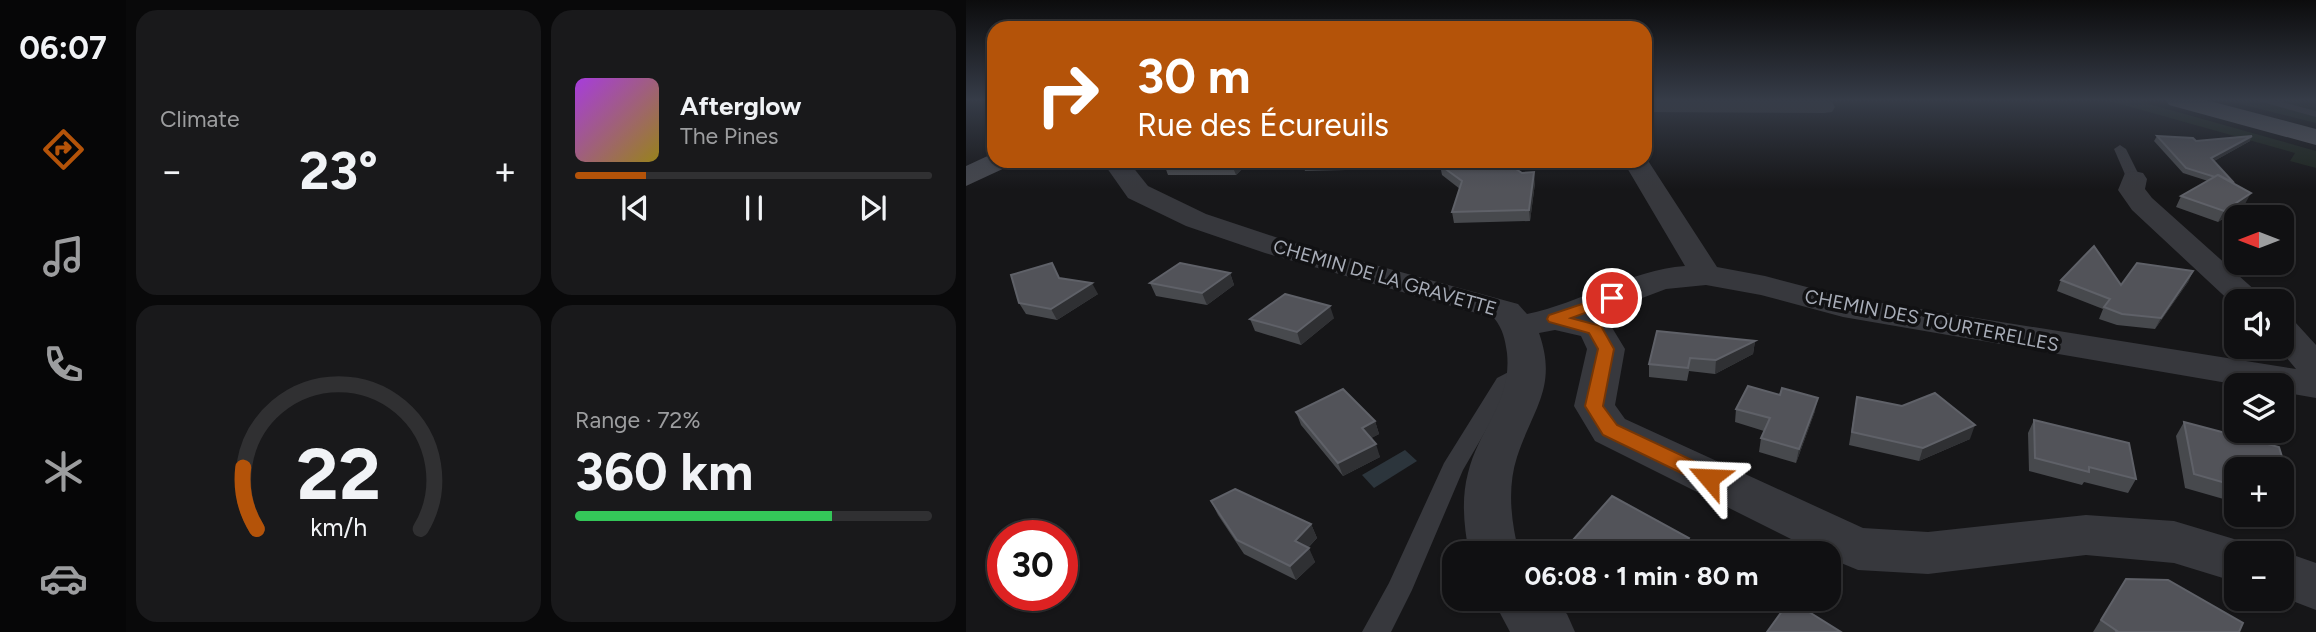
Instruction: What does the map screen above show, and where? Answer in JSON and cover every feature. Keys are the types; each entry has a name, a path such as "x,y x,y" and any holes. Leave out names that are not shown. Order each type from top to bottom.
{"main road":[{"path":"2288,129 2316,137"},
{"path":"966,177 987,166"}],"street":[{"name":"CHEMIN DE LA GRAVETTE","path":"1120,168 1138,192 1196,220 1276,247 1537,322 1529,366 1529,383 1490,472 1486,521 1491,541"},
{"path":"1640,168 1706,275"},
{"path":"2134,179 2131,190 2142,204 2237,289"},
{"name":"CHEMIN DES TOURTERELLES","path":"1537,322 1655,282 1680,276 1706,275 1765,286 1843,307 2316,386"},
{"path":"1537,322 1595,329 1606,349 1594,406 1610,430 1858,549 1928,553 2086,535 2174,542 2224,557"},
{"path":"2294,343 2316,368"},
{"path":"2294,578 2316,587"},
{"path":"1527,611 1547,632"}],"lane":[{"path":"2120,149 2134,179"},
{"path":"1377,632 1399,590 1452,469 1504,383 1529,366"}],"shaded area":[{"path":"2211,129 2240,129 2316,151 2316,168 2290,161 2295,153"},
{"path":"1405,450 1417,461 1374,488 1362,475"}],"building":[{"path":"2157,136 2193,138 2196,141 2252,136 2211,158 2234,183 2218,175 2215,177 2186,168"},
{"path":"1444,168 1514,168 1522,173 1534,172 1529,210 1452,212 1462,181"},
{"path":"2218,175 2251,193 2233,205 2224,205 2224,211 2181,196"},
{"path":"2094,246 2121,285 2137,263 2193,271 2161,318 2122,314 2104,307 2110,299 2061,280"},
{"path":"1052,263 1059,278 1092,283 1051,309 1019,303 1011,275"},
{"path":"1180,263 1230,273 1202,293 1150,283"},
{"path":"1285,294 1330,306 1297,332 1250,319"},
{"path":"1657,331 1755,341 1716,360 1690,358 1688,368 1649,364"},
{"path":"1748,386 1780,395 1782,388 1818,398 1799,449 1761,438 1770,418 1736,409"},
{"path":"1343,389 1375,421 1362,428 1376,444 1338,463 1296,412"},
{"path":"1935,393 1975,425 1923,448 1852,432 1857,397 1902,406"},
{"path":"2034,420 2129,443 2136,479 2089,467 2089,472 2035,458"},
{"path":"2184,422 2224,433 2224,443 2264,443 2279,447 2282,457 2224,457 2224,483 2194,474"},
{"path":"1235,489 1311,524 1295,541 1309,548 1290,566 1237,540 1211,501"},
{"path":"1612,496 1689,538 1687,541 1572,541"},
{"path":"2126,579 2168,580 2243,623 2239,632 2116,632 2101,620"},
{"path":"1782,611 1808,611 1841,632 1767,632"}],"route":[{"path":"1612,298 1555,319 1595,329 1606,349 1594,406 1610,430 1709,478"}]}
